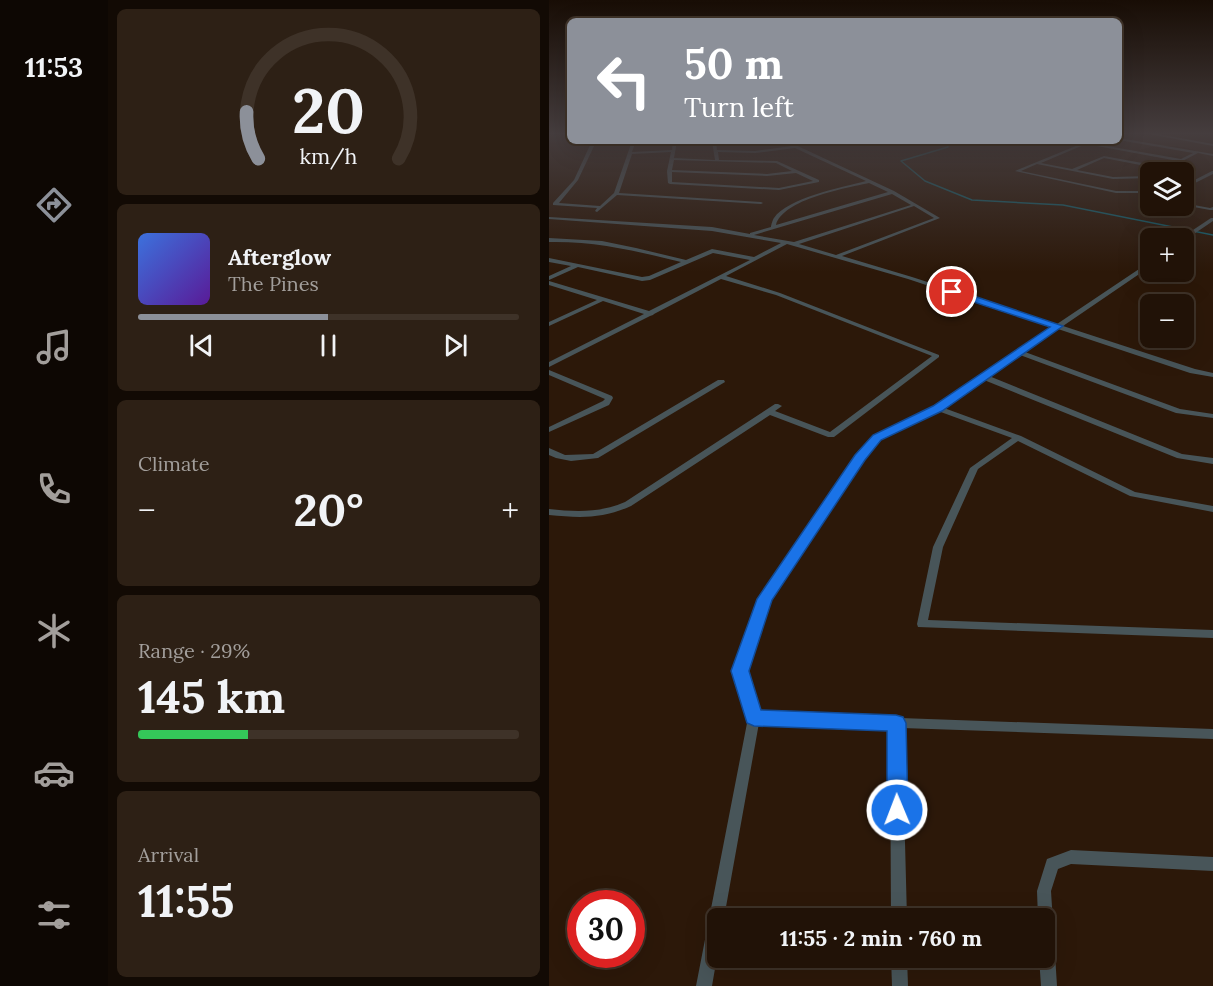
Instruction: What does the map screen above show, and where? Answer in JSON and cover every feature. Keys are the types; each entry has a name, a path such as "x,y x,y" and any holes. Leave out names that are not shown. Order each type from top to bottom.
{"street":[{"path":"576,180 555,204 601,207"},
{"path":"587,220 617,194 621,180"},
{"path":"668,180 672,183 779,189 817,181 832,192"},
{"path":"835,257 938,219 892,192 864,180"},
{"path":"1059,180 1116,192 1140,192"},
{"path":"1195,182 1199,180"},
{"path":"773,228 772,222 776,215 791,205 868,182"},
{"path":"750,235 892,192"},
{"path":"617,194 761,203"},
{"path":"794,244 914,205"},
{"path":"1194,206 1212,209"},
{"path":"549,218 712,229 794,244 910,278 1193,371 1213,375"},
{"path":"1194,232 1213,219"},
{"path":"549,240 573,239 623,245 686,262"},
{"path":"549,365 722,278 786,243"},
{"path":"549,260 642,279 650,278 712,251 756,259"},
{"path":"549,278 577,265"},
{"path":"704,986 754,718 740,671 765,599 860,458 877,438 937,408 1140,270"},
{"path":"722,278 778,294 937,356 831,435 770,412"},
{"path":"549,284 651,314"},
{"path":"549,324 601,300"},
{"path":"1018,352 1179,411 1213,416"},
{"path":"549,372 609,398 606,403 549,430"},
{"path":"984,377 1180,456 1213,461"},
{"path":"549,451 554,455 572,459 595,456 721,382"},
{"path":"549,512 590,516 609,513 628,504 778,406"},
{"path":"937,408 1017,438 1133,494 1213,509"},
{"path":"1017,438 974,468 938,547 922,624 1213,634"},
{"path":"754,718 1213,734"},
{"path":"896,723 899,908"},
{"path":"1050,986 1044,891 1052,864 1071,857 1213,864"},
{"path":"899,968 900,986"}],"waterway":[{"path":"924,180 972,200 1063,205 1213,235"}],"route":[{"path":"897,810 896,723 754,718 740,671 765,599 860,458 877,438 937,408 1058,326 952,292"}]}
